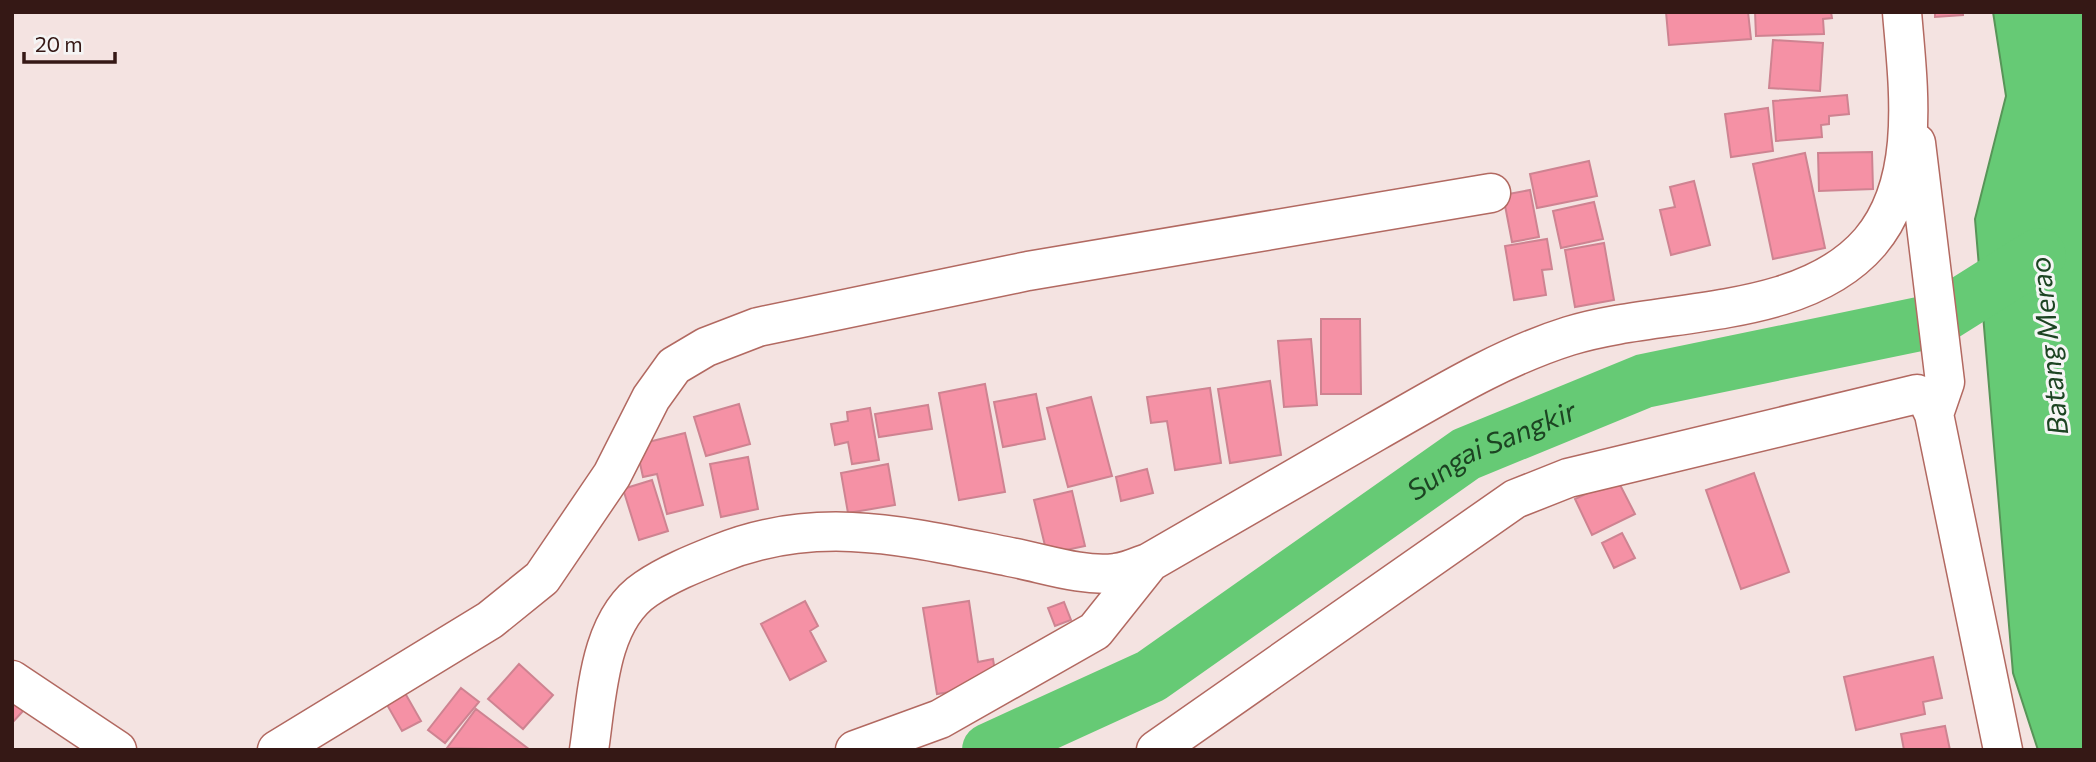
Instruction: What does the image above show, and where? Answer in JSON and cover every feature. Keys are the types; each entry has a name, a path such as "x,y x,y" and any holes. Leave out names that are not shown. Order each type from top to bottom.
{"street":[{"path":"1902,12 1908,92 1925,204 1944,365 1945,387 1934,414"},
{"path":"589,750 605,652 620,617 644,590 685,568 726,551 778,536 833,530 887,532 1093,573 1115,573 1150,562 1439,396 1525,353 1570,336 1793,294 1837,273 1871,241 1896,195 1906,144 1908,92"},
{"path":"276,750 490,620 542,578 612,475 651,398 674,366 706,347 758,327 1028,271 1491,192"},
{"path":"1156,750 1515,499 1568,478 1905,395 1923,395 1934,414 2003,750"},
{"path":"855,750 940,719 1095,631 1150,562"},
{"path":"12,680 117,750"}],"water":[{"name":"Batang Merao","path":"1993,12 2084,12 2084,750 2038,750 2013,673 1975,219 2006,96"}],"building":[{"path":"1666,12 1748,12 1751,39 1669,45"},
{"path":"1755,12 1831,12 1832,18 1823,19 1824,34 1756,36"},
{"path":"1935,12 1963,12 1963,15 1935,17"},
{"path":"1773,40 1823,43 1820,91 1769,88"},
{"path":"1847,95 1849,114 1829,116 1829,124 1821,125 1822,137 1776,141 1773,101"},
{"path":"1768,108 1773,151 1731,157 1725,114"},
{"path":"1872,152 1873,189 1819,191 1818,153"},
{"path":"1805,153 1825,248 1773,259 1753,164"},
{"path":"1589,161 1597,196 1537,208 1530,174"},
{"path":"1694,181 1710,245 1671,255 1660,210 1675,207 1670,187"},
{"path":"1530,190 1539,237 1512,242 1503,195"},
{"path":"1594,202 1603,239 1561,248 1553,211"},
{"path":"1547,239 1552,269 1542,270 1546,295 1514,300 1505,246"},
{"path":"1604,243 1614,300 1575,307 1565,250"},
{"path":"1321,319 1360,319 1361,394 1321,394"},
{"path":"1311,339 1317,405 1284,407 1278,341"},
{"path":"1270,381 1281,455 1230,463 1218,389"},
{"path":"985,384 1005,492 959,500 939,393"},
{"path":"1210,388 1221,463 1175,470 1167,421 1151,423 1147,397"},
{"path":"1036,394 1045,439 1003,447 994,402"},
{"path":"1091,397 1112,476 1068,487 1047,408"},
{"path":"739,404 750,444 706,456 694,417"},
{"path":"928,405 932,429 879,437 875,414"},
{"path":"870,408 879,460 852,464 848,442 835,445 831,424 848,421 847,412"},
{"path":"685,433 703,505 667,514 657,474 643,477 636,445"},
{"path":"748,457 758,509 721,517 710,464"},
{"path":"888,464 895,505 848,513 841,473"},
{"path":"1147,469 1153,493 1121,501 1116,477"},
{"path":"1754,473 1789,572 1741,589 1706,490"},
{"path":"1617,479 1635,514 1592,535 1575,499"},
{"path":"652,480 668,531 639,540 623,489"},
{"path":"1072,491 1085,546 1047,554 1034,500"},
{"path":"1622,533 1635,558 1614,568 1602,543"},
{"path":"805,601 818,626 810,631 826,661 790,680 761,624"},
{"path":"969,601 978,662 993,659 996,678 983,687 937,694 923,608"},
{"path":"1064,602 1071,620 1055,626 1048,608"},
{"path":"1933,657 1942,698 1923,702 1925,714 1856,730 1844,677"},
{"path":"519,664 553,695 523,729 488,699"},
{"path":"461,688 479,702 445,743 428,730"},
{"path":"405,693 421,721 402,731 386,703"},
{"path":"12,699 24,710 12,723"},
{"path":"476,709 530,750 447,748"},
{"path":"1945,726 1950,750 1904,750 1901,734"}],"waterway":[{"name":"Sungai Sangkir","path":"989,750 1151,676 1466,454 1644,381 1934,321 2039,255"}]}
